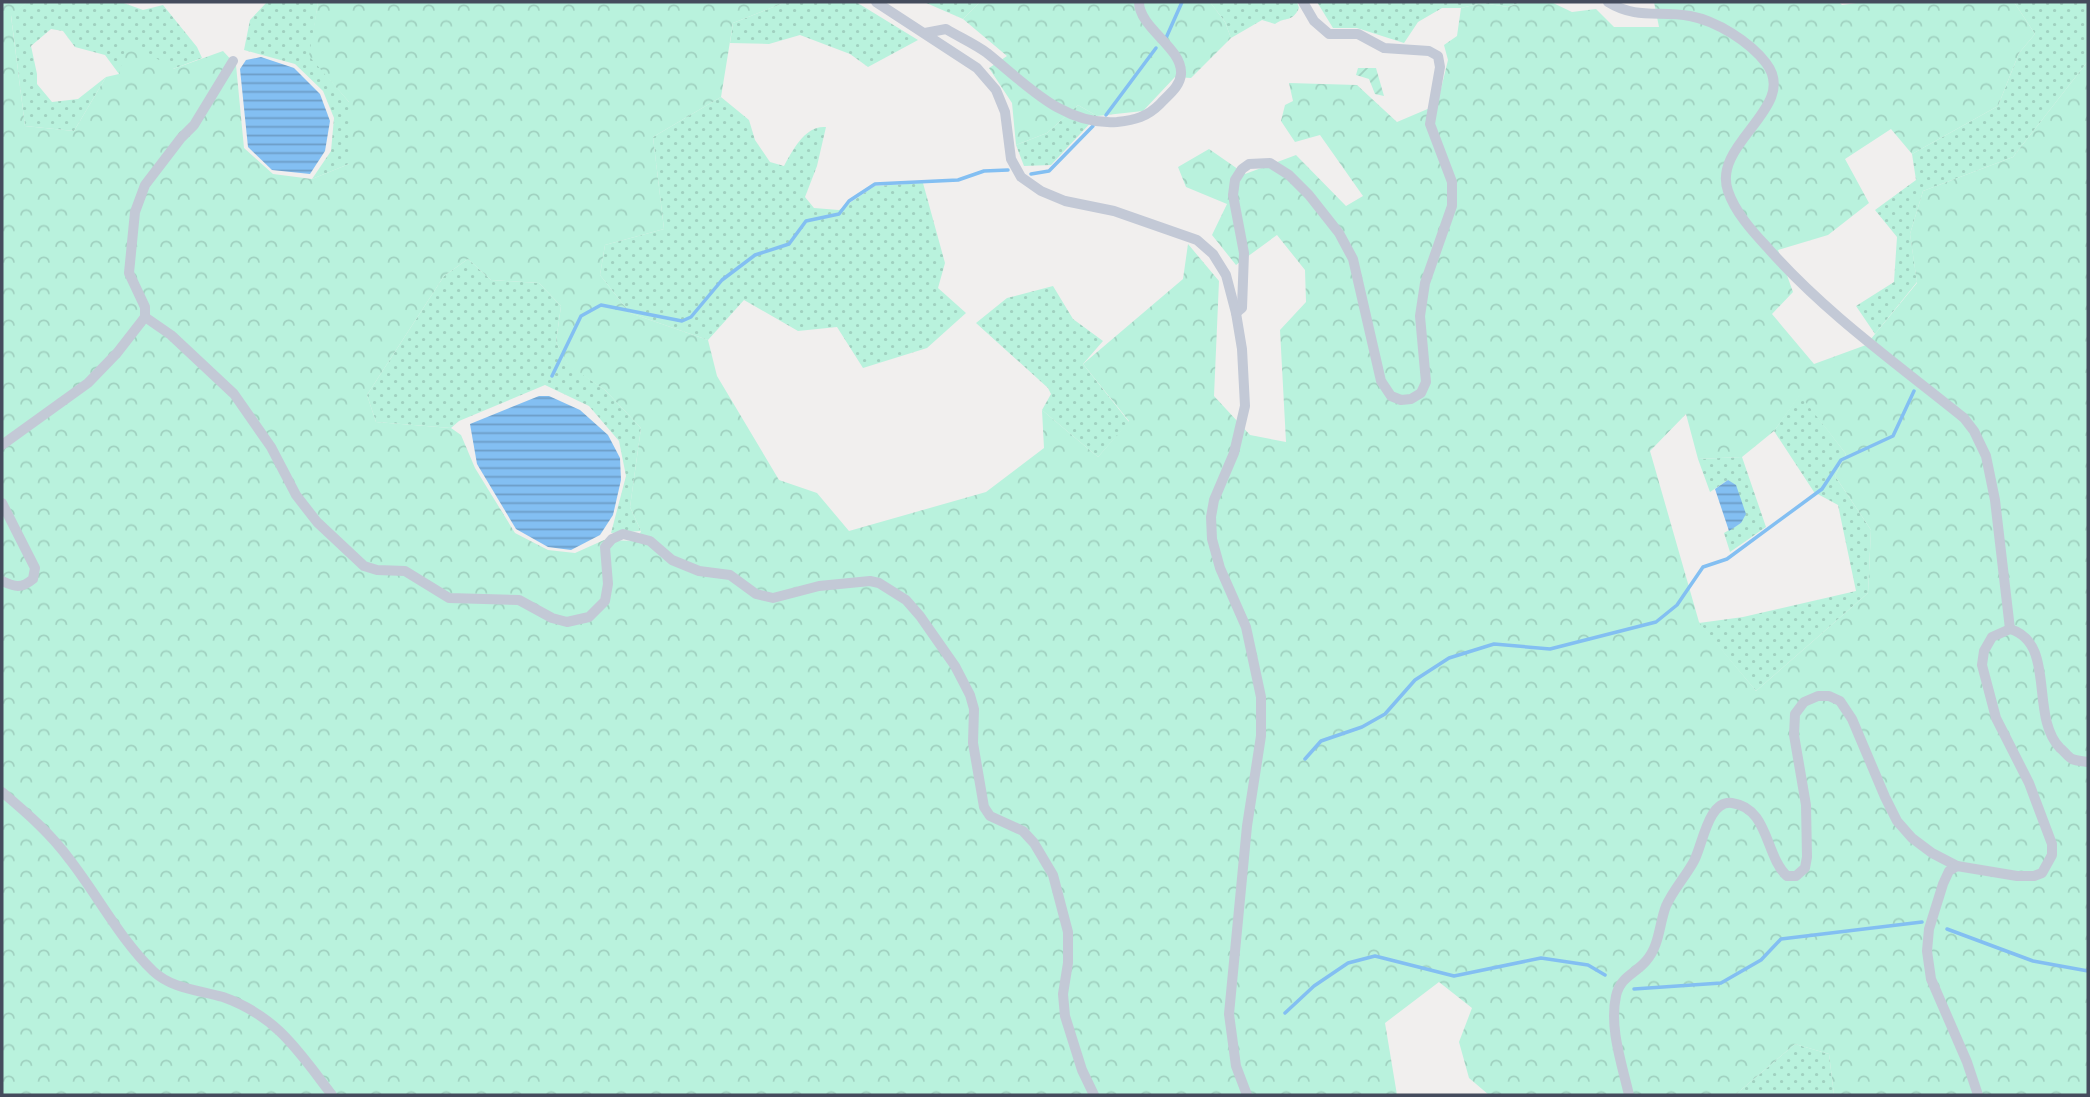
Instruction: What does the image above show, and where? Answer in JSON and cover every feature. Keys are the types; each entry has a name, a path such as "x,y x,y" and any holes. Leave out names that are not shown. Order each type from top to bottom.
{"street":[{"path":"876,2 977,68 996,90 1005,112 1011,159 1021,177 1041,191 1065,201 1114,211 1197,240 1213,254 1226,275 1242,349 1245,406 1234,453 1214,500 1211,517 1212,539 1217,558 1246,627 1261,697 1261,736 1247,826 1229,1014 1236,1066 1247,1095"},
{"path":"925,33 946,29 975,45 1035,93 1065,113 1101,123 1135,120 1151,113 1177,86 1181,78 1177,60 1141,13 1139,2"},
{"path":"1236,313 1242,308 1244,253 1233,195 1235,180 1249,164 1270,163 1289,175 1309,195 1339,233 1353,259 1381,382 1391,396 1401,400 1411,399 1421,393 1426,382 1420,316 1426,283 1452,206 1452,182 1430,124 1440,67 1438,56 1429,51 1384,48 1358,34 1329,34 1314,21 1303,2"},
{"path":"1608,2 1620,9 1644,15 1689,15 1710,21 1743,43 1766,63 1774,77 1770,101 1732,154 1726,173 1727,189 1750,228 1796,280 1845,324 1964,418 1974,431 1986,456 1995,500 2010,629"},
{"path":"2,445 88,383 117,353 145,317 145,307 129,273 135,212 145,185 194,125 233,61"},
{"path":"145,317 172,335 234,394 271,447 296,495 317,522 364,566 377,570 405,571 449,598 519,600 567,622 589,617 605,601 608,584 605,547 612,539 623,534 650,541 672,560 699,571 730,575 756,594 773,598 818,586 870,581 879,583 905,600 920,616 955,666 970,695 974,709 973,743 984,807 990,816 1023,831 1034,843 1053,875 1068,932 1068,963 1063,995 1065,1016 1082,1070 1094,1095"},
{"path":"2,503 35,568 33,579 24,586 15,587 2,580"},
{"path":"1629,1095 1613,1019 1616,995 1620,982 1646,960 1657,942 1667,905 1695,860 1713,813 1720,805 1730,802 1743,806 1760,821 1778,868 1787,876 1796,876 1805,868 1806,805 1794,735 1795,714 1804,702 1818,696 1829,696 1840,701 1852,719 1897,821 1912,838 1932,853 1957,866 2034,877 2042,873 2053,855 2052,844 2029,783 1996,718 1982,665 1984,651 1992,638 2010,629 2021,632 2029,640 2037,654 2045,715 2055,743 2071,759 2088,762"},
{"path":"2,792 38,823 69,858 134,951 156,974 174,985 224,998 268,1019 285,1034 332,1095"},
{"path":"1957,866 1949,871 1942,884 1929,929 1927,951 1931,979 1967,1062 1978,1095"}],"green space":[{"path":"2,2 27,2 11,16 25,126 74,131 106,77 119,74 128,40 173,69 223,51 236,65 244,148 273,174 312,179 349,164 349,102 309,56 318,2 786,2 733,23 721,97 653,137 664,229 605,245 600,275 630,313 708,340 717,376 779,480 817,493 849,531 986,492 1044,448 1042,410 1098,457 1129,421 1083,364 1183,279 1188,244 1219,281 1214,396 1250,435 1286,442 1280,330 1306,302 1305,270 1277,235 1236,265 1212,235 1227,204 1186,187 1178,167 1209,149 1245,174 1296,155 1346,206 1363,196 1320,135 1295,142 1281,121 1285,105 1293,101 1289,83 1357,85 1397,122 1437,105 1448,60 1444,45 1457,36 1461,8 1482,3 1508,7 1521,2 1551,2 1572,12 1596,9 1614,27 1659,27 1654,2 1839,2 1842,5 1865,2 2014,2 2035,34 2019,53 1998,106 1912,154 1891,129 1845,159 1869,203 1828,235 1778,250 1793,292 1772,314 1814,364 1866,345 1917,283 1910,234 1923,191 2013,157 2088,61 2088,1095 1834,1095 1829,1054 1795,1044 1735,1095 1489,1095 1469,1078 1459,1042 1472,1008 1439,982 1385,1023 1397,1095 2,1095","holes":["468,259 491,280 539,283 561,306 556,342 568,365 605,390 641,428 630,507 641,531 637,541 604,540 575,553 548,550 515,533 475,468 461,435 451,428 376,422 367,395 444,276","1800,395 1846,454 1835,476 1871,530 1868,593 1756,691 1699,622 1650,451 1686,414 1698,459 1742,457 1774,431"]},
{"path":"27,2 121,2 143,10 163,5 197,47 202,58 173,69 119,74 105,55 75,47 63,31 51,29 31,46 37,84 52,102 78,99 106,77 74,131 25,126 11,15"},
{"path":"267,2 318,2 310,56 349,102 349,164 312,179 331,151 334,118 323,91 295,64 244,50 250,20"},
{"path":"786,2 856,2 918,40 868,67 850,54 800,35 769,44 730,43 733,23"},
{"path":"924,2 980,2 963,19"},
{"path":"980,2 1210,2 1225,22 1231,38 1191,78 1175,77 1143,111 1097,116 1078,105 1047,133 1016,145 1012,103 989,68 1007,56 963,19"},
{"path":"1210,2 1297,2 1299,8 1291,18 1275,24 1262,20 1231,38 1225,22"},
{"path":"1317,2 1521,2 1508,7 1482,3 1461,8 1442,8 1418,22 1404,43 1357,28 1333,28"},
{"path":"2014,2 2088,2 2088,61 2013,157 1923,191 1910,234 1917,282 1875,334 1856,306 1894,282 1897,237 1875,210 1916,180 1912,154 1998,106 2019,53 2035,34"},
{"path":"1358,68 1376,68 1384,96 1375,94 1369,79 1356,75"},
{"path":"721,97 749,120 755,140 770,162 784,166 806,135 818,127 826,127 817,166 805,197 814,208 839,210 875,186 923,183 945,263 938,288 966,313 927,348 863,368 837,327 798,331 744,300 708,340 630,313 600,275 605,245 664,229 653,137"},
{"path":"1078,105 1097,116 1051,165 1024,166 1016,145 1047,133"},
{"path":"468,259 491,280 539,283 561,306 556,342 568,364 605,390 641,428 630,507 641,531 611,533 626,476 619,441 589,406 545,385 459,421 451,428 376,422 367,395 444,276"},
{"path":"1053,286 1073,319 1103,341 1083,364 1129,422 1098,457 1042,410 1051,394 1048,388 976,323 1007,298"},
{"path":"1800,394 1846,454 1835,476 1871,530 1868,593 1756,691 1699,623 1743,617 1856,591 1838,505 1814,492 1774,431"},
{"path":"1742,457 1766,527 1730,552 1724,533 1741,523 1728,480 1710,492 1698,459"},
{"path":"1795,1044 1829,1054 1834,1095 1735,1095"}],"water":[{"path":"261,57 294,68 320,94 330,121 325,151 310,174 272,170 248,147 240,69 246,60"},
{"path":"539,396 549,396 580,410 608,435 620,458 621,480 613,515 600,535 571,550 548,547 516,529 477,464 470,424"},
{"path":"1728,480 1736,485 1746,514 1741,523 1729,531 1715,489"}],"waterway":[{"path":"1166,38 1182,2"},
{"path":"1106,115 1156,48"},
{"path":"1031,174 1049,171 1093,126"},
{"path":"552,376 581,316 601,305 682,321 691,317 722,280 755,255 789,244 806,221 839,214 849,201 875,184 958,180 984,171 1008,170"},
{"path":"1305,759 1321,741 1362,727 1385,714 1415,680 1449,658 1494,644 1550,649 1656,622 1677,605 1703,567 1727,559 1822,489 1841,460 1893,436 1914,391"},
{"path":"1634,989 1721,983 1761,960 1781,939 1922,922"},
{"path":"1947,929 2033,961 2088,971"},
{"path":"1285,1013 1314,986 1348,963 1375,956 1454,976 1541,958 1588,965 1605,975"}]}
